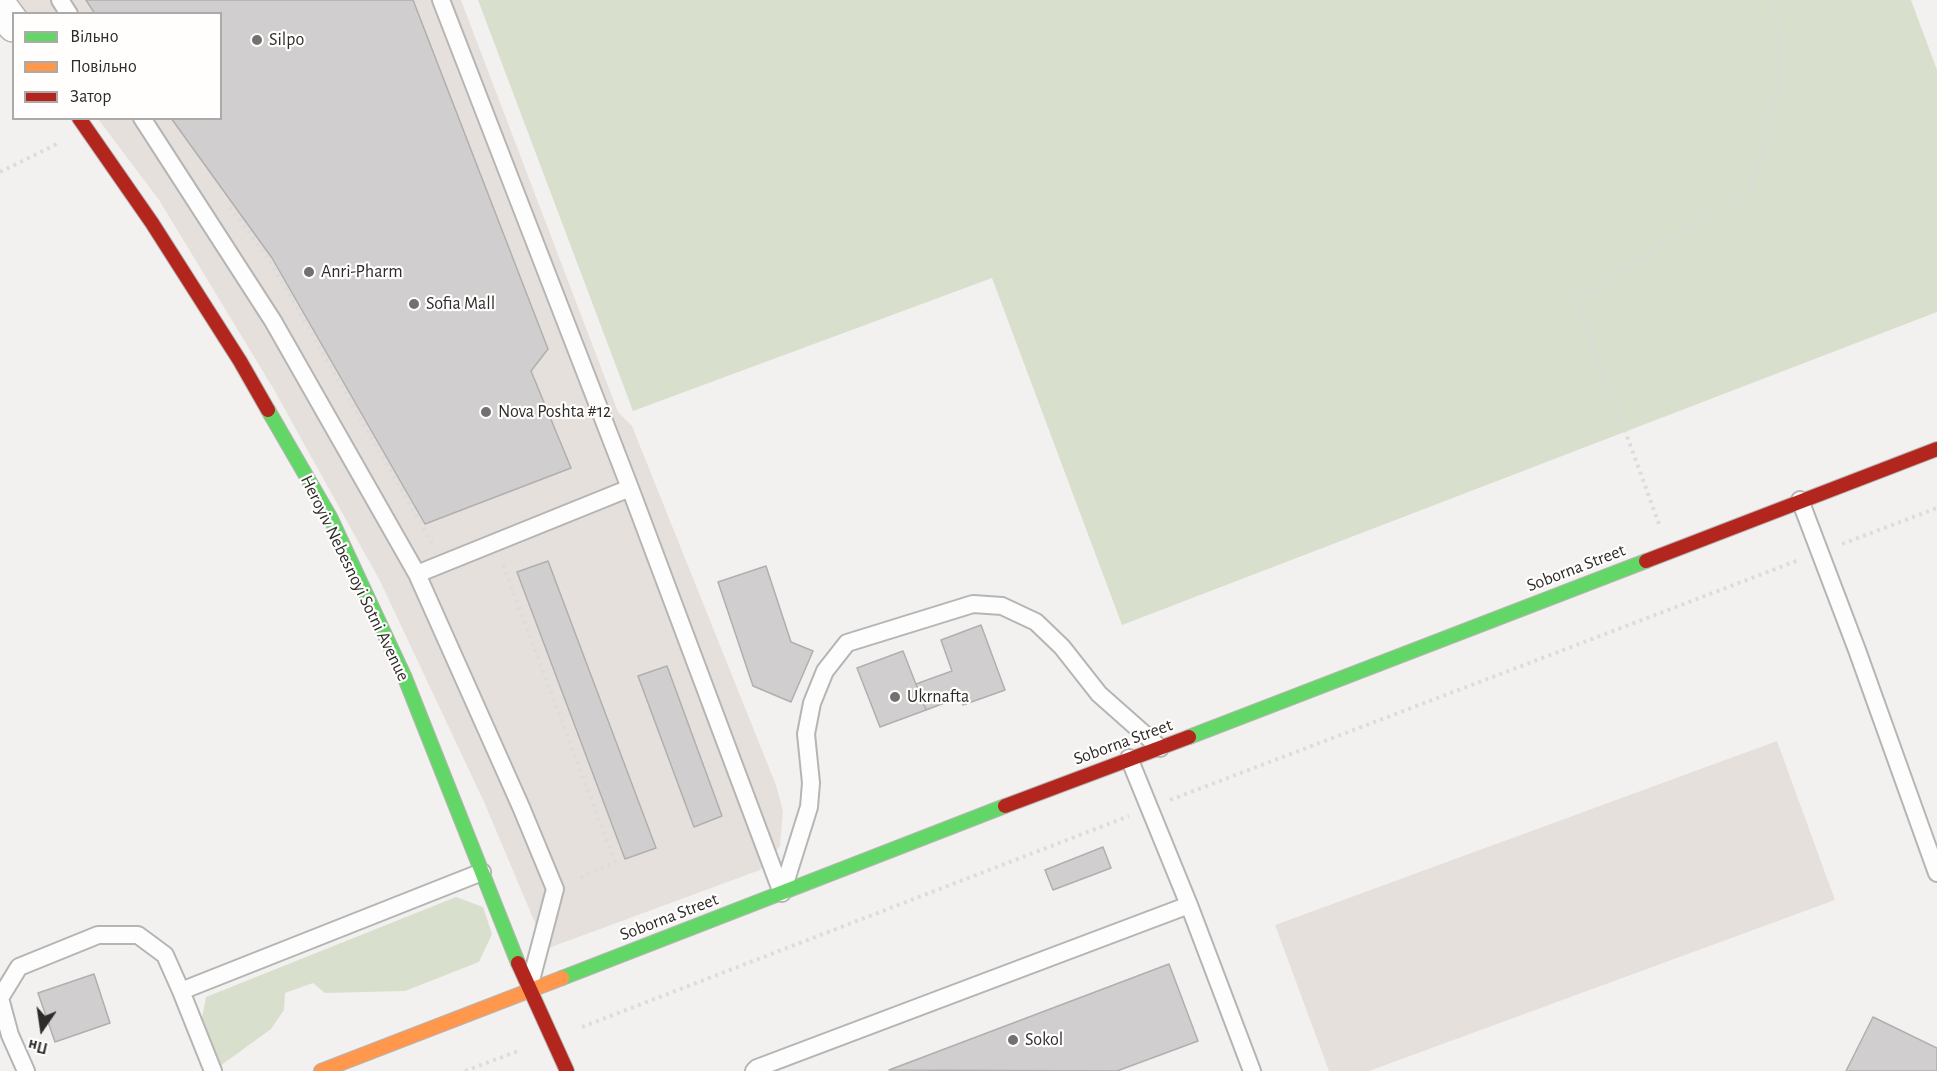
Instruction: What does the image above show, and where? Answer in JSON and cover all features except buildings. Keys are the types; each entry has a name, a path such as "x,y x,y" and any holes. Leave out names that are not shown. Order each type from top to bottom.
{"main road":[{"name":"Heroyiv Nebesnoyi Sotni Avenue","path":"83,124 152,223 240,361 330,517 405,678 529,990 567,1071"},
{"name":"Soborna Street","path":"321,1071 1129,758 1937,449"}],"street":[{"path":"0,6 12,23"}],"lane":[{"path":"441,0 630,488 782,893"},
{"path":"143,120 273,321 417,574 516,797 555,889 529,990"},
{"path":"417,574 630,488"},
{"path":"1800,500 1937,873"},
{"path":"782,893 809,807 810,783 806,734 812,704 825,671 848,643 973,604 1002,606 1036,621 1062,647 1099,694 1160,748"},
{"path":"1129,758 1189,905 1252,1071"},
{"path":"181,991 482,872"},
{"path":"754,1071 1189,905"},
{"path":"26,1071 10,1035 0,998 19,967 98,935 138,935 165,955 213,1071"}],"path":[{"path":"1669,551 1577,299 1751,189 1780,86 1775,0"},
{"path":"0,172 83,124"},
{"path":"465,1071 1937,508"},
{"path":"495,543 615,862 555,889"}],"shaded area":[{"path":"10,0 461,0 618,412 632,426 776,785 783,811 780,846 760,870 546,949 484,802 380,581 273,388 159,200 99,120 222,120 222,12 19,12"},
{"path":"1777,741 1835,900 1369,1071 1329,1071 1275,925"}],"green space":[{"path":"478,0 1911,0 1937,70 1937,312 1122,625 992,278 633,411"},
{"path":"456,897 483,907 492,934 479,962 405,991 325,993 313,983 285,993 284,1010 271,1029 220,1066 202,1018 206,997"}],"traffic: fast":[{"path":"268,410 330,517 405,678 518,963"},
{"path":"1189,737 1646,561"},
{"path":"562,978 1005,806"}],"traffic: slow":[{"path":"321,1071 562,978"}],"traffic: jam":[{"path":"80,120 152,223 240,361 268,410"},
{"path":"1646,561 1937,449"},
{"path":"1005,806 1189,737"},
{"path":"518,963 567,1071"}],"place":[{"name":"Silpo","path":"257,40"},
{"name":"Anri-Pharm","path":"309,272"},
{"name":"Sofia Mall","path":"414,304"},
{"name":"Nova Poshta #12","path":"486,412"},
{"name":"Ukrnafta","path":"895,697"},
{"name":"Sokol","path":"1013,1040"}]}
